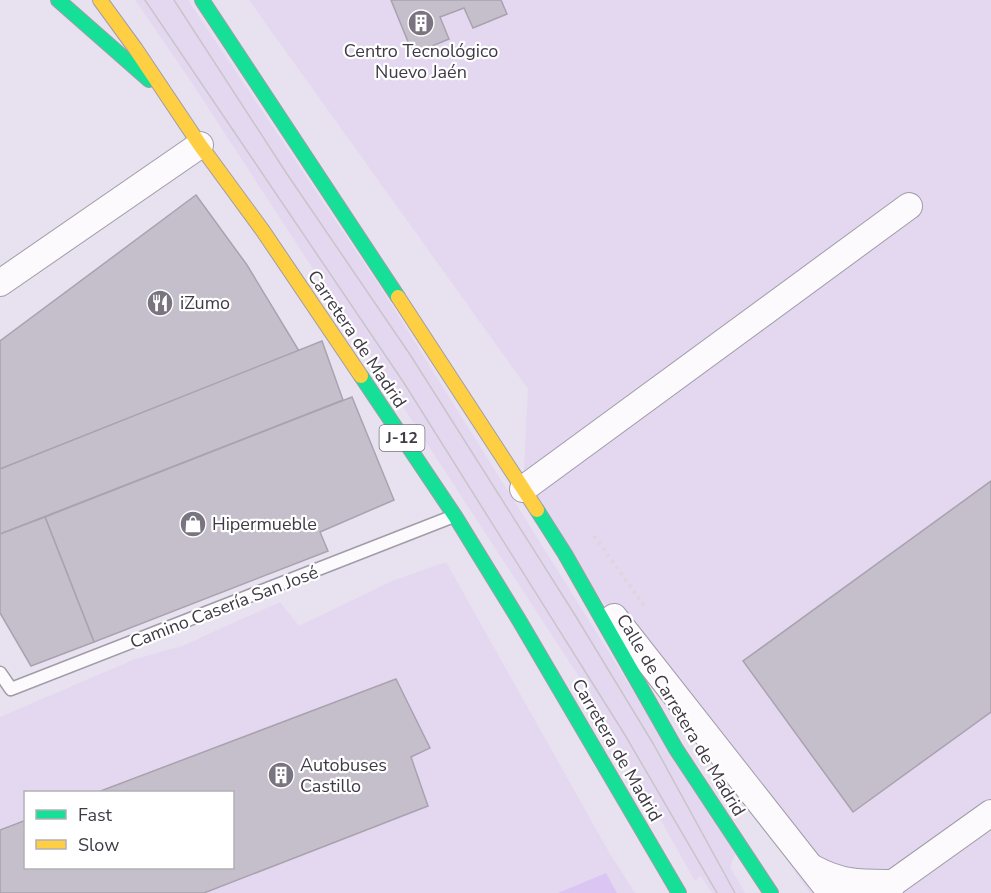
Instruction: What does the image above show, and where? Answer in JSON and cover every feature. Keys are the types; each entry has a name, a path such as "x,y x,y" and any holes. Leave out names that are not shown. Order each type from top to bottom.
{"main road":[{"path":"58,0 166,96"},
{"name":"Carretera de Madrid","path":"100,0 200,146 263,231 455,516 525,630 679,893"},
{"path":"202,0 565,554"},
{"name":"Calle de Carretera de Madrid","path":"565,554 676,749 771,893"}],"street":[{"path":"0,283 200,146"},
{"path":"523,489 909,206"},
{"path":"565,554 831,893"},
{"path":"813,868 829,877 890,888 991,813"}],"lane":[{"name":"Camino Casería San José","path":"0,673 11,689 455,516"}],"path":[{"path":"589,528 648,610"}],"shaded area":[{"path":"135,0 188,0 386,296 735,854 730,867 745,893 712,893 701,876 695,881 585,686 190,80"},
{"path":"249,0 991,0 991,893 810,893 523,489 528,389"},
{"path":"446,562 610,854 635,893 0,893 0,717 135,659 182,646 280,602 299,626 392,581"},
{"path":"606,873 617,893 558,893"}],"building":[{"name":"Centro Tecnológico Nuevo Jaén","path":"391,0 501,0 507,14 473,28 464,8 440,17 449,39 413,54"},
{"name":"iZumo","path":"196,195 247,265 299,351 0,469 0,341"},
{"path":"322,341 343,400 0,534 0,469"},
{"name":"Hipermueble","path":"352,397 394,500 320,532 328,551 94,642 45,517"},
{"path":"991,481 991,712 853,812 743,661"},
{"path":"45,517 94,642 31,666 0,613 0,534"},
{"name":"Autobuses Castillo","path":"396,679 430,748 411,757 428,806 204,893 0,893 0,830 24,821 24,869 234,869 234,791 101,791"}],"tram line":[{"path":"145,0 404,383 625,735 717,893"},
{"path":"174,0 287,174 411,356 575,615 654,745 735,893"}],"traffic: fast":[{"path":"58,0 149,80"},
{"path":"202,0 398,297"},
{"path":"361,376 455,516 519,620 679,893"},
{"path":"537,510 565,554 676,749 771,893"}],"traffic: slow":[{"path":"100,0 200,145 263,231 361,376"},
{"path":"398,297 537,510"}],"place":[{"name":"Centro Tecnológico Nuevo Jaén","path":"421,23"},
{"name":"iZumo","path":"160,303"},
{"name":"Hipermueble","path":"193,524"},
{"name":"Autobuses Castillo","path":"281,775"}]}
